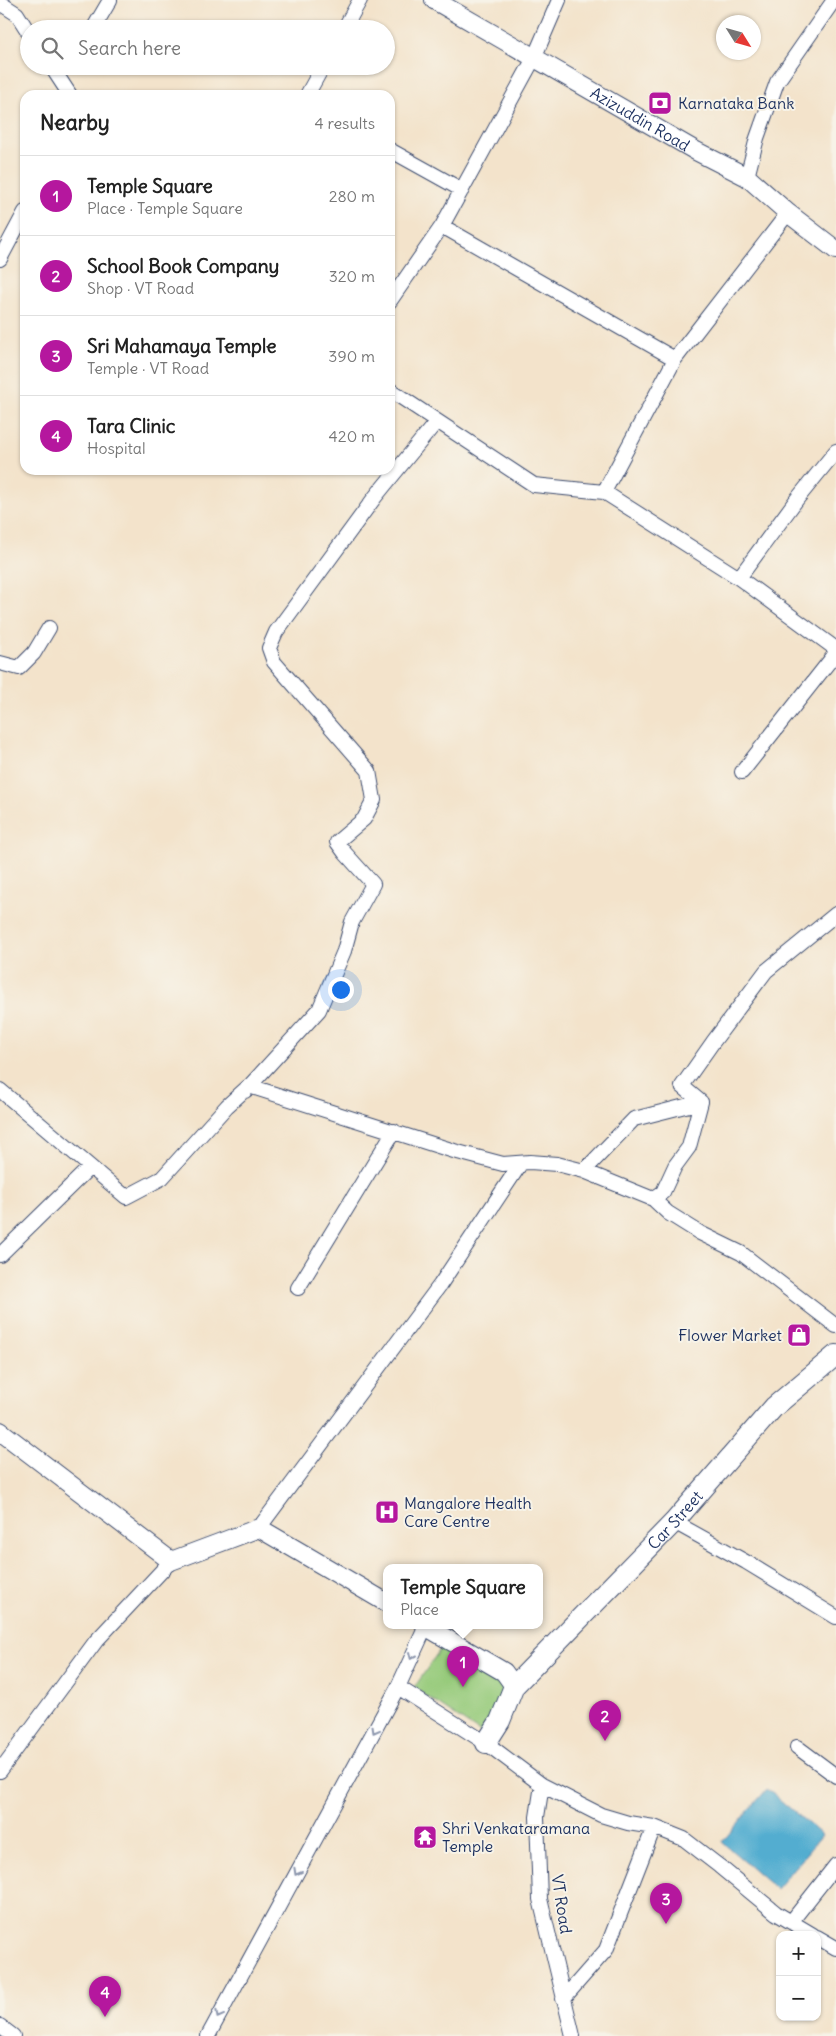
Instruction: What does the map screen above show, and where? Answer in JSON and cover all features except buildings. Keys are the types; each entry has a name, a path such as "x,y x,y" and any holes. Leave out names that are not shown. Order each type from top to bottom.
{"main road":[{"name":"Car Street","path":"514,1686 674,1522 774,1407 836,1355"},
{"path":"486,1743 500,1721 514,1686"}],"street":[{"path":"98,20 110,0"},
{"path":"349,20 360,0"},
{"name":"Azizuddin Road","path":"434,0 696,151 747,177 836,250"},
{"path":"395,294 442,226 534,58 559,0"},
{"path":"747,177 757,138 777,82 834,0"},
{"path":"0,3 16,14 20,20"},
{"path":"57,75 67,90"},
{"path":"310,90 318,75"},
{"path":"395,153 462,190"},
{"path":"604,492 675,359 788,212"},
{"path":"0,259 20,221"},
{"path":"442,226 675,359"},
{"path":"395,393 534,485 604,492 739,578 836,649"},
{"path":"395,472 437,421"},
{"path":"739,578 797,499 836,451"},
{"path":"245,1091 319,1010 344,951 352,922 374,884 337,842 364,819 374,800 368,771 274,662 269,648 276,632 393,475"},
{"path":"0,664 19,668 34,653 49,628"},
{"path":"742,772 836,653"},
{"path":"701,1102 682,1086 712,1042 766,971 836,914"},
{"path":"0,1090 126,1197 162,1178 227,1106 250,1086 454,1151 503,1164 520,1162 558,1164 584,1171 653,1199 668,1213 700,1233 741,1253 836,1326"},
{"path":"584,1171 634,1119 701,1102"},
{"path":"653,1199 663,1192 675,1166 689,1147 701,1102"},
{"path":"298,1288 394,1131"},
{"path":"0,1771 96,1641 171,1561 260,1528 440,1285 496,1202 520,1162"},
{"path":"503,1164 509,1179"},
{"path":"0,1255 90,1167"},
{"path":"0,1431 171,1561"},
{"path":"674,1522 746,1562 836,1617"},
{"path":"260,1528 383,1601"},
{"path":"208,2036 398,1687 424,1629"},
{"path":"430,1629 504,1672 514,1686"},
{"path":"398,1687 486,1743 542,1785 601,1815 628,1823 654,1827 684,1839 776,1913 807,1931"},
{"path":"797,1747 836,1776"},
{"name":"VT Road","path":"542,1785 537,1817 540,1899 573,2036"},
{"path":"563,1999 606,1950 654,1827"},
{"path":"792,1922 836,1865"},
{"path":"821,1939 836,1948"},
{"path":"0,2026 13,2036"}],"green space":[{"path":"445,1642 512,1687 481,1733 414,1688"}],"water":[{"path":"767,1789 822,1835 776,1889 722,1842"}],"place":[{"name":"Karnataka Bank","path":"660,103"},
{"name":"Flower Market","path":"799,1335"},
{"name":"Mangalore Health Care Centre","path":"387,1512"},
{"name":"Temple Square","path":"463,1687"},
{"name":"School Book Company","path":"605,1741"},
{"name":"Shri Venkataramana Temple","path":"425,1837"},
{"name":"Sri Mahamaya Temple","path":"666,1924"},
{"name":"Tara Clinic","path":"105,2017"}]}
